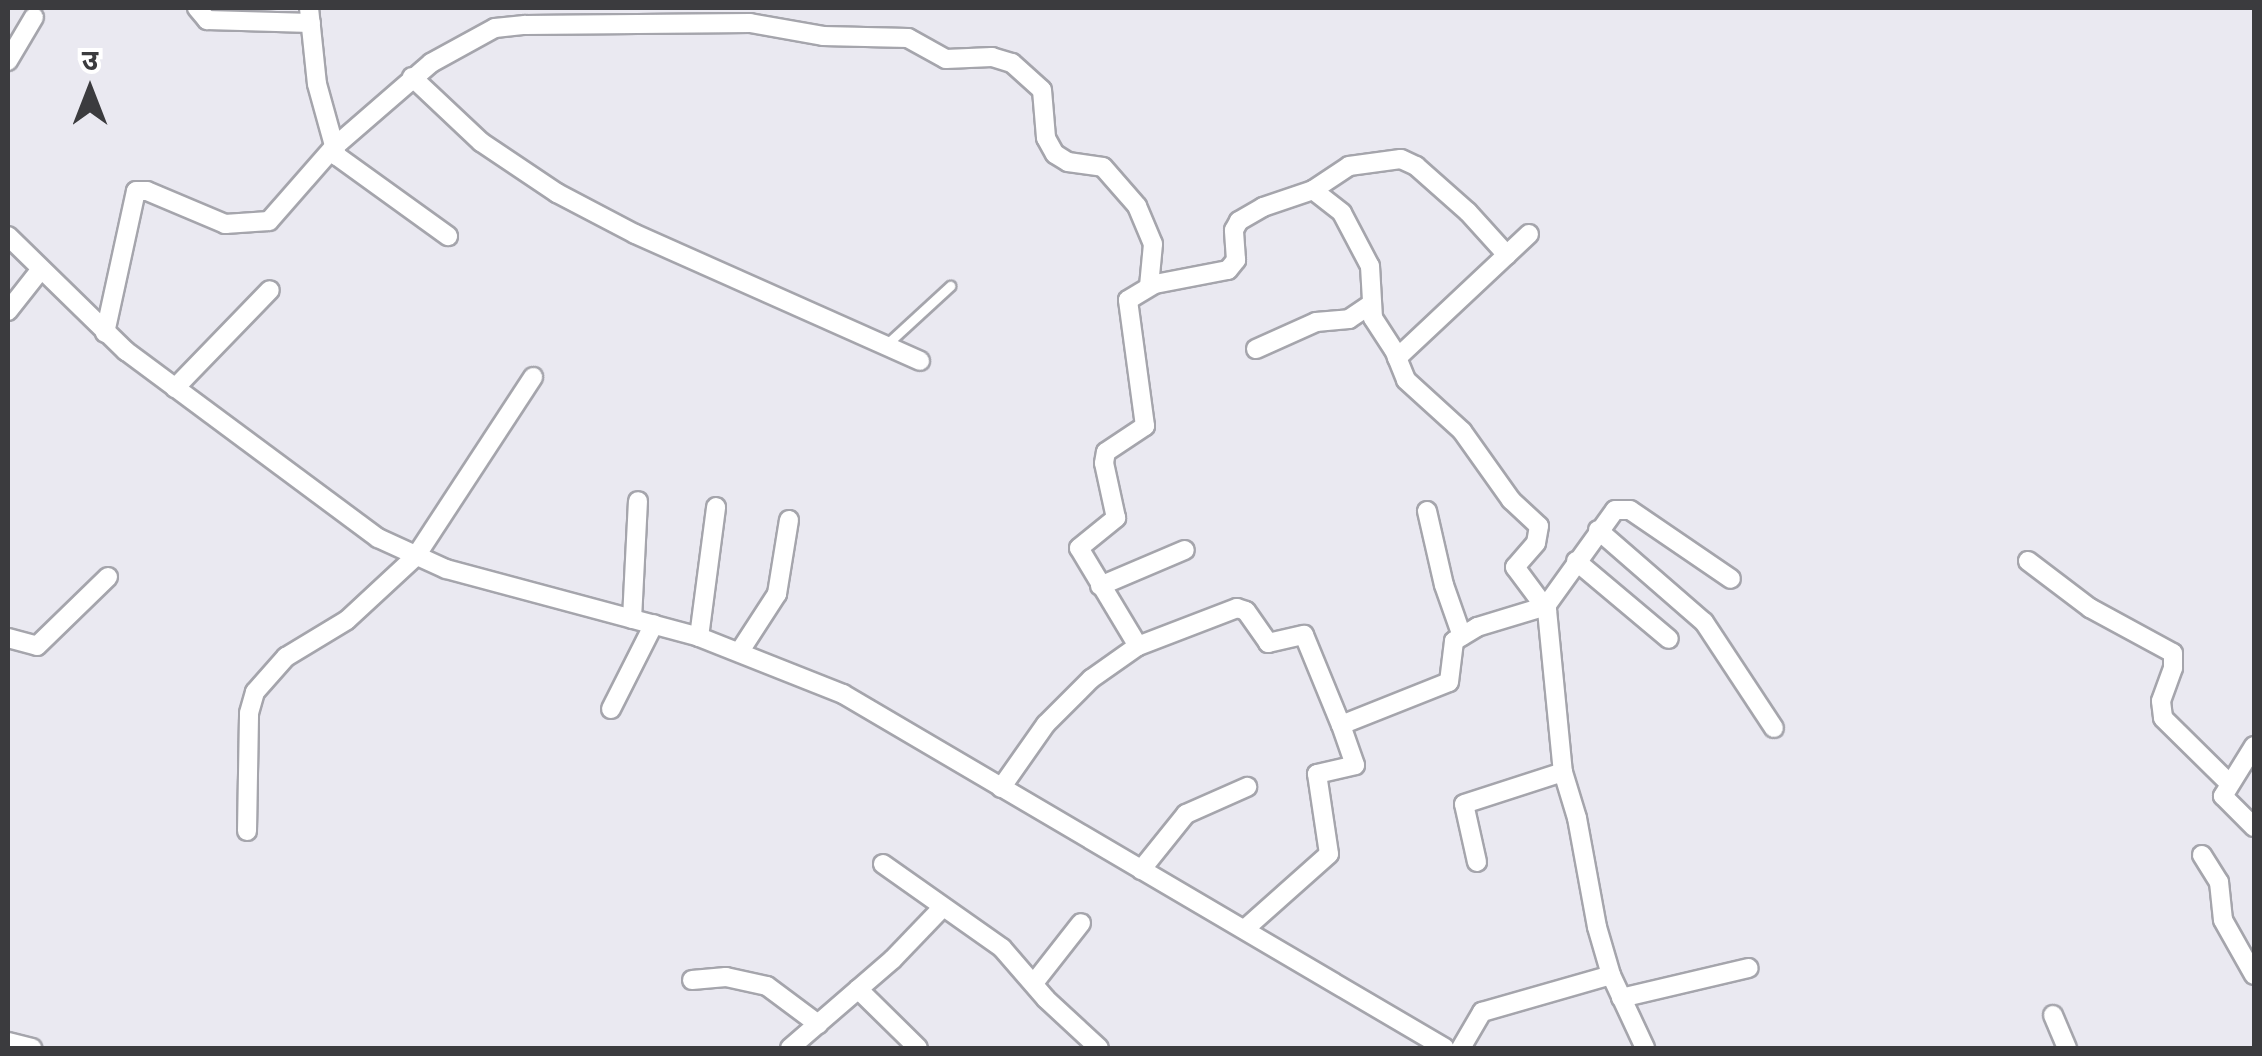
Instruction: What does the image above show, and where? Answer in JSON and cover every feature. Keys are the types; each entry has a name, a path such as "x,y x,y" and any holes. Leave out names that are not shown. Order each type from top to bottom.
{"street":[{"path":"197,8 206,20 310,15 316,84 333,148 341,160 448,236"},
{"path":"106,332 136,191 147,190 224,224 259,224 279,214 333,148 412,77 448,51 495,28 601,15 719,21 823,36 908,38 946,59 992,57 1012,62 1042,90 1046,138 1055,154 1068,162 1103,168 1137,206 1153,244 1149,286"},
{"path":"8,61 34,17"},
{"path":"412,77 481,142 557,192 634,234 920,360"},
{"path":"1138,646 1078,548 1116,518 1104,463 1106,452 1145,426 1127,308 1133,293 1149,286 1228,270 1236,260 1234,230 1239,221 1276,201 1314,190 1349,166 1402,160 1416,166 1468,212 1507,255"},
{"path":"1314,190 1342,213 1370,266 1370,305 1406,380 1462,432 1511,500 1539,526 1536,543 1515,567 1546,606 1564,772 1611,975 1645,1048"},
{"path":"1397,358 1529,234"},
{"path":"8,236 106,332 353,523 416,556 494,583 698,637 842,694 1445,1048"},
{"path":"8,312 41,269"},
{"path":"175,388 270,290"},
{"path":"1256,349 1316,322 1349,319 1370,305"},
{"path":"247,831 249,712 256,692 286,657 347,620 416,556 533,377"},
{"path":"632,619 638,502"},
{"path":"698,637 716,507"},
{"path":"1341,725 1449,682 1454,641 1546,606 1615,510 1630,510 1731,580"},
{"path":"1426,511 1444,585 1462,636"},
{"path":"740,651 774,602 789,520"},
{"path":"1598,530 1719,639 1774,728"},
{"path":"1100,586 1185,550"},
{"path":"1576,561 1669,638"},
{"path":"2028,561 2090,608 2172,653 2173,668 2160,701 2163,718 2228,782"},
{"path":"8,638 37,646 108,577"},
{"path":"1001,788 1066,701 1138,646 1240,608 1268,642 1304,635 1355,765 1317,774 1329,854 1325,863 1246,928"},
{"path":"610,709 654,624"},
{"path":"2254,746 2228,782 2225,799 2254,827"},
{"path":"1477,862 1464,804 1564,772"},
{"path":"1142,870 1186,814 1247,788"},
{"path":"2202,854 2215,872 2223,920 2254,975"},
{"path":"883,864 941,909 1002,948 1099,1048"},
{"path":"790,1048 858,990 941,909"},
{"path":"1034,984 1081,923"},
{"path":"1622,998 1749,968"},
{"path":"1462,1048 1480,1013 1611,975"},
{"path":"692,980 726,977 767,986 818,1024"},
{"path":"858,990 918,1048"},
{"path":"2053,1014 2067,1048"},
{"path":"8,1042 32,1048"}],"lane":[{"path":"887,344 950,286"}]}
